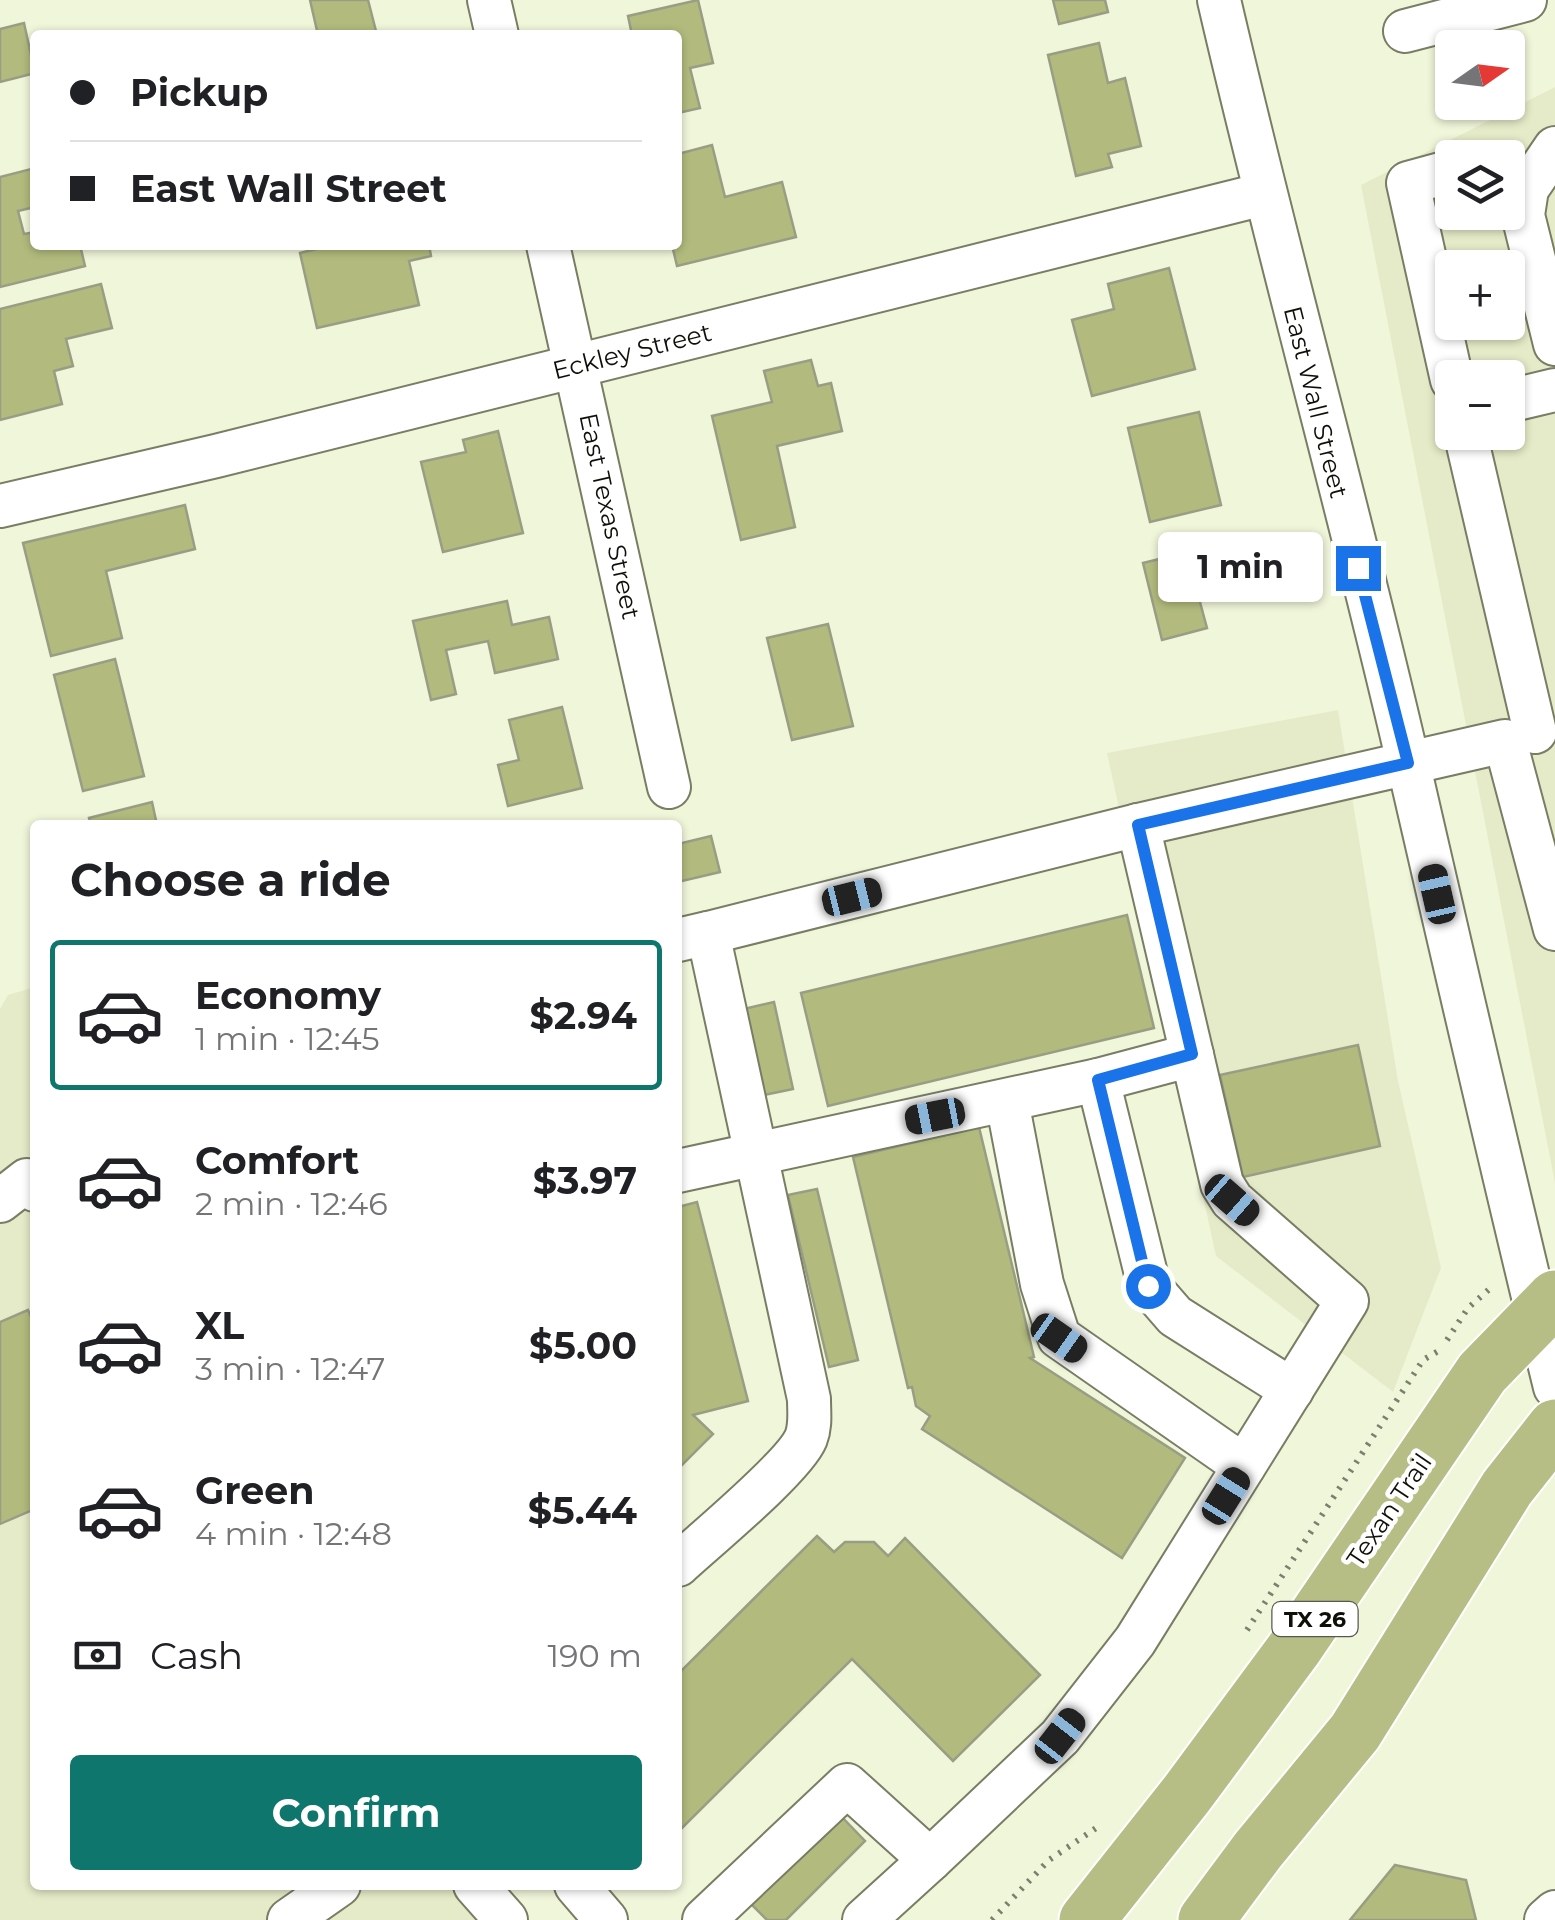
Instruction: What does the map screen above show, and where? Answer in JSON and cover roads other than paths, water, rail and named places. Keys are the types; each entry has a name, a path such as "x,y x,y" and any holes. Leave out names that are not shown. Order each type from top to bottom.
{"main road":[{"name":"Texan Trail","path":"1087,1920 1294,1649 1539,1290"},
{"path":"1206,1920 1355,1732 1507,1488 1555,1428"}],"street":[{"path":"489,0 496,30"},
{"name":"East Wall Street","path":"1219,0 1264,194 1539,1290 1555,1386"},
{"path":"1405,31 1525,0"},
{"path":"1525,153 1555,146"},
{"path":"1555,146 1526,188 1523,215 1555,344"},
{"path":"1435,175 1408,182 1448,360"},
{"name":"Eckley Street","path":"0,506 1264,194"},
{"name":"East Texas Street","path":"549,250 669,787"},
{"path":"1525,398 1555,390"},
{"path":"1468,450 1532,733 1555,930"},
{"path":"682,1562 784,1465 804,1443 810,1426 809,1399 755,1152 693,936 1138,825 1532,733"},
{"path":"864,1920 1060,1736 1135,1641 1347,1301 1232,1200 1222,1184 1138,825"},
{"path":"682,1171 755,1152 1007,1101 1192,1054"},
{"path":"1098,1080 1148,1286 1175,1316 1292,1390"},
{"path":"1007,1101 1042,1284 1059,1338 1244,1466"},
{"path":"0,1201 27,1180 30,1184"},
{"path":"704,1920 847,1786 930,1860"},
{"path":"289,1920 332,1890"},
{"path":"479,1890 506,1920"},
{"path":"580,1890 606,1920"},
{"path":"1546,1920 1555,1912"}]}
